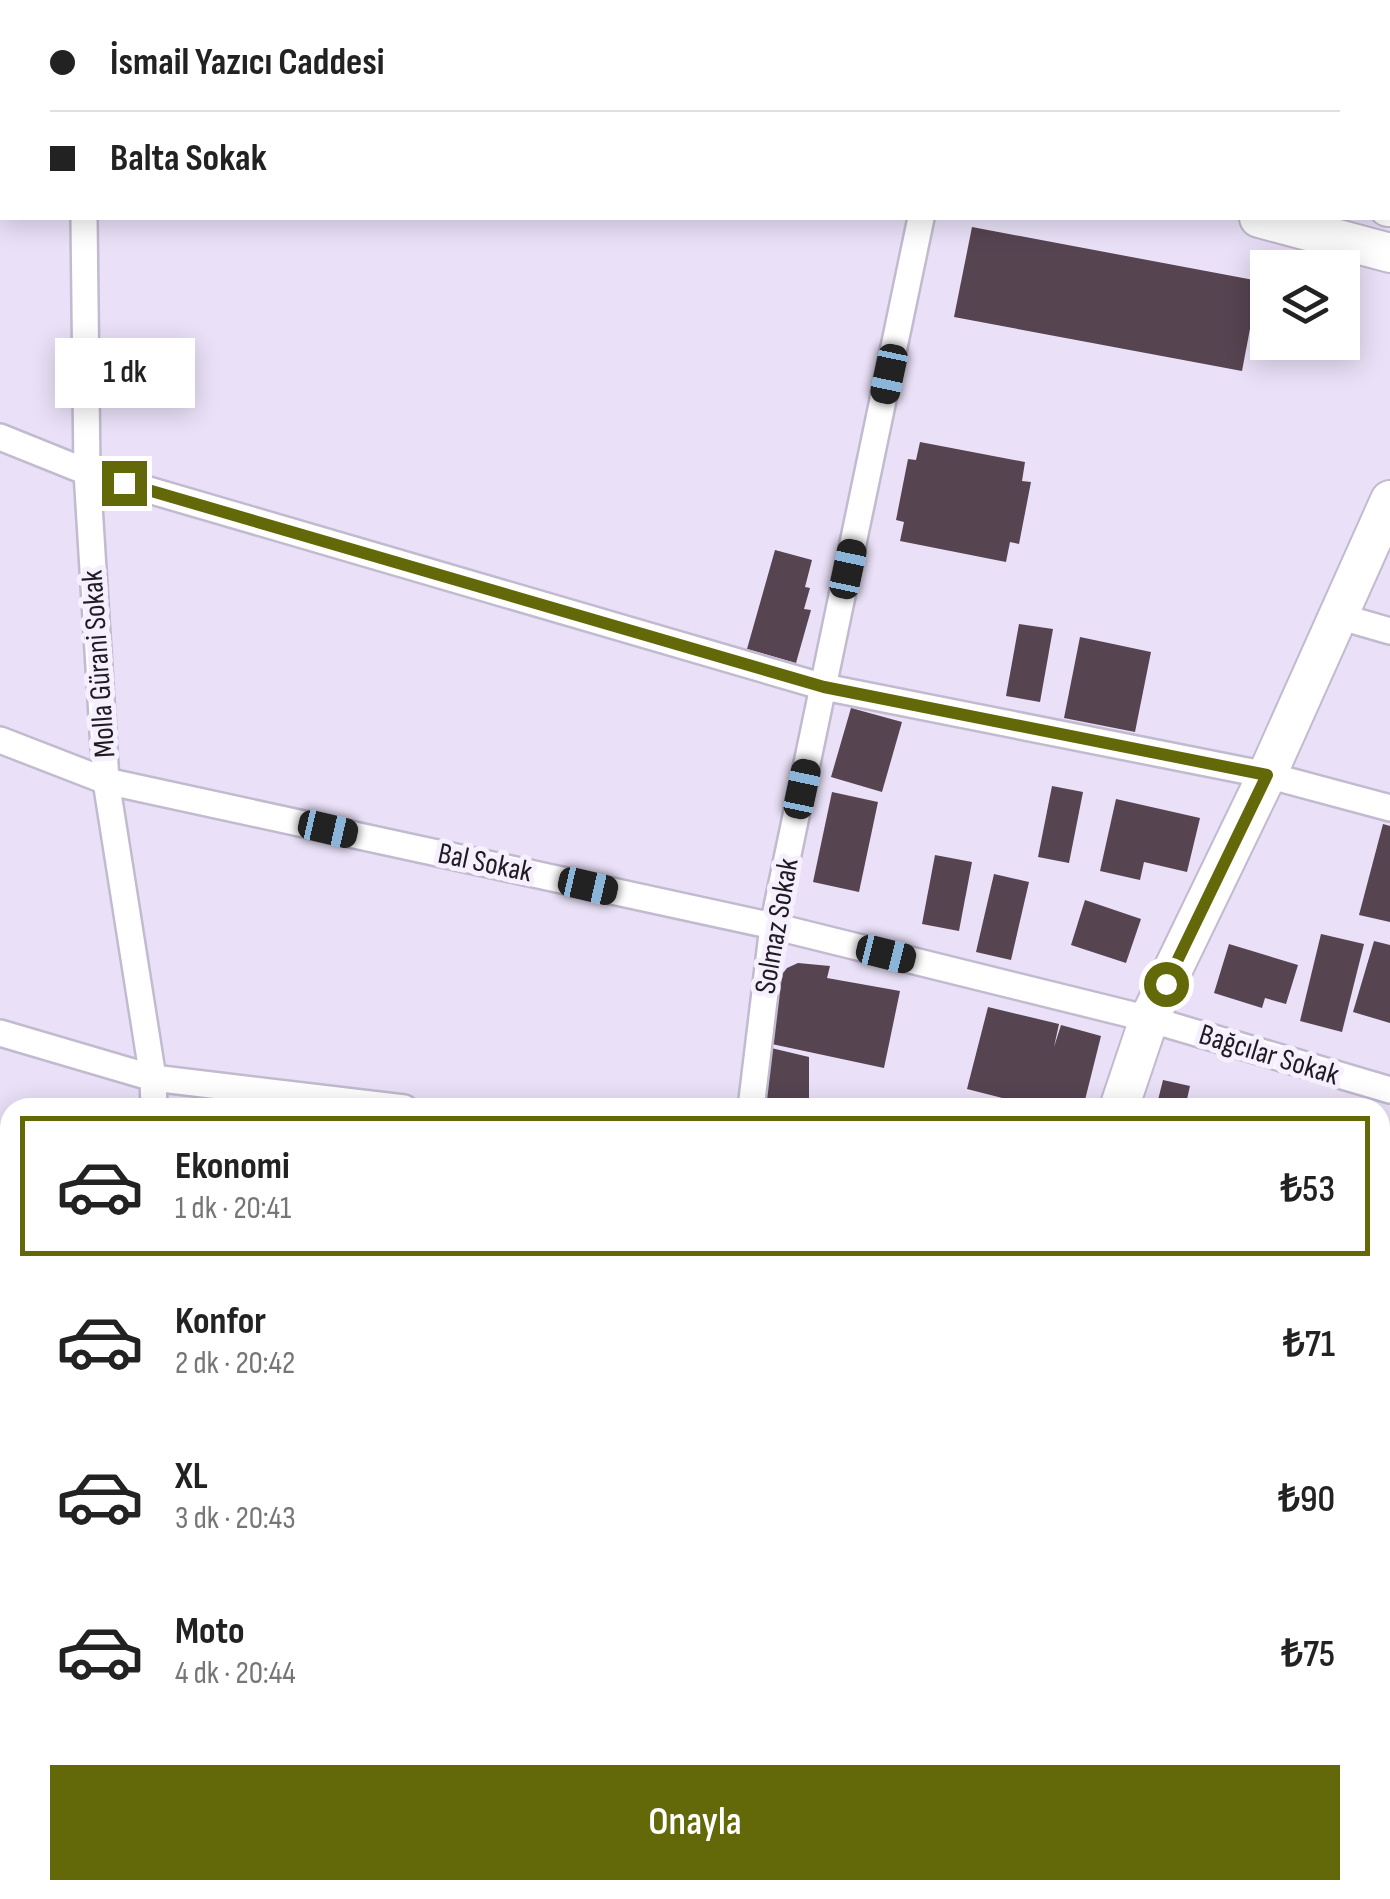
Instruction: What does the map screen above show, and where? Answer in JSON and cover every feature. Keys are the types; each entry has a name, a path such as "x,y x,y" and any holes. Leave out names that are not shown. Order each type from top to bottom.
{"street":[{"name":"Molla Gürani Sokak","path":"84,220 87,472 106,781 154,1098"},
{"name":"Solmaz Sokak","path":"751,1098 773,926 921,220"},
{"path":"1266,220 1390,253"},
{"path":"0,437 87,472 824,687 1267,775 1390,808"},
{"path":"1122,1098 1149,1019 1267,775 1390,500"},
{"path":"1338,616 1390,632"},
{"name":"Bal Sokak","path":"0,740 106,781 773,926 1149,1019"},
{"name":"Bağcılar Sokak","path":"1149,1019 1390,1090"},
{"path":"0,1033 153,1078 320,1098"}],"building":[{"path":"972,227 1250,279 1250,329 1242,371 954,317"},
{"path":"920,442 1025,462 1022,481 1031,482 1019,544 1010,542 1006,562 900,541 904,522 896,520 908,459 916,460"},
{"path":"775,550 812,560 804,609 811,610 796,663 747,649"},
{"path":"1019,624 1053,629 1040,702 1006,696"},
{"path":"1080,637 1151,652 1135,732 1064,718"},
{"path":"851,708 902,722 882,792 831,777"},
{"path":"1052,786 1083,792 1069,863 1038,857"},
{"path":"832,792 878,802 859,892 813,882"},
{"path":"1116,799 1200,818 1187,872 1144,862 1140,880 1100,871"},
{"path":"1383,824 1390,826 1390,922 1359,915"},
{"path":"935,855 972,862 959,931 922,924"},
{"path":"994,874 1029,882 1011,960 976,952"},
{"path":"1085,900 1141,919 1126,963 1071,945"},
{"path":"1321,934 1364,944 1342,1032 1300,1021"},
{"path":"1374,941 1390,945 1390,1023 1353,1012"},
{"path":"1229,944 1298,965 1286,1004 1265,998 1262,1008 1214,993"},
{"path":"798,963 830,966 827,978 900,991 884,1068 767,1043 780,977"},
{"path":"988,1007 1059,1024 1054,1047 1061,1025 1101,1036 1086,1098 1002,1098 967,1089"},
{"path":"767,1047 809,1057 809,1098 764,1098"},
{"path":"1163,1080 1190,1086 1187,1098 1158,1098"}],"route":[{"path":"124,483 824,687 1267,775 1166,984"}]}
